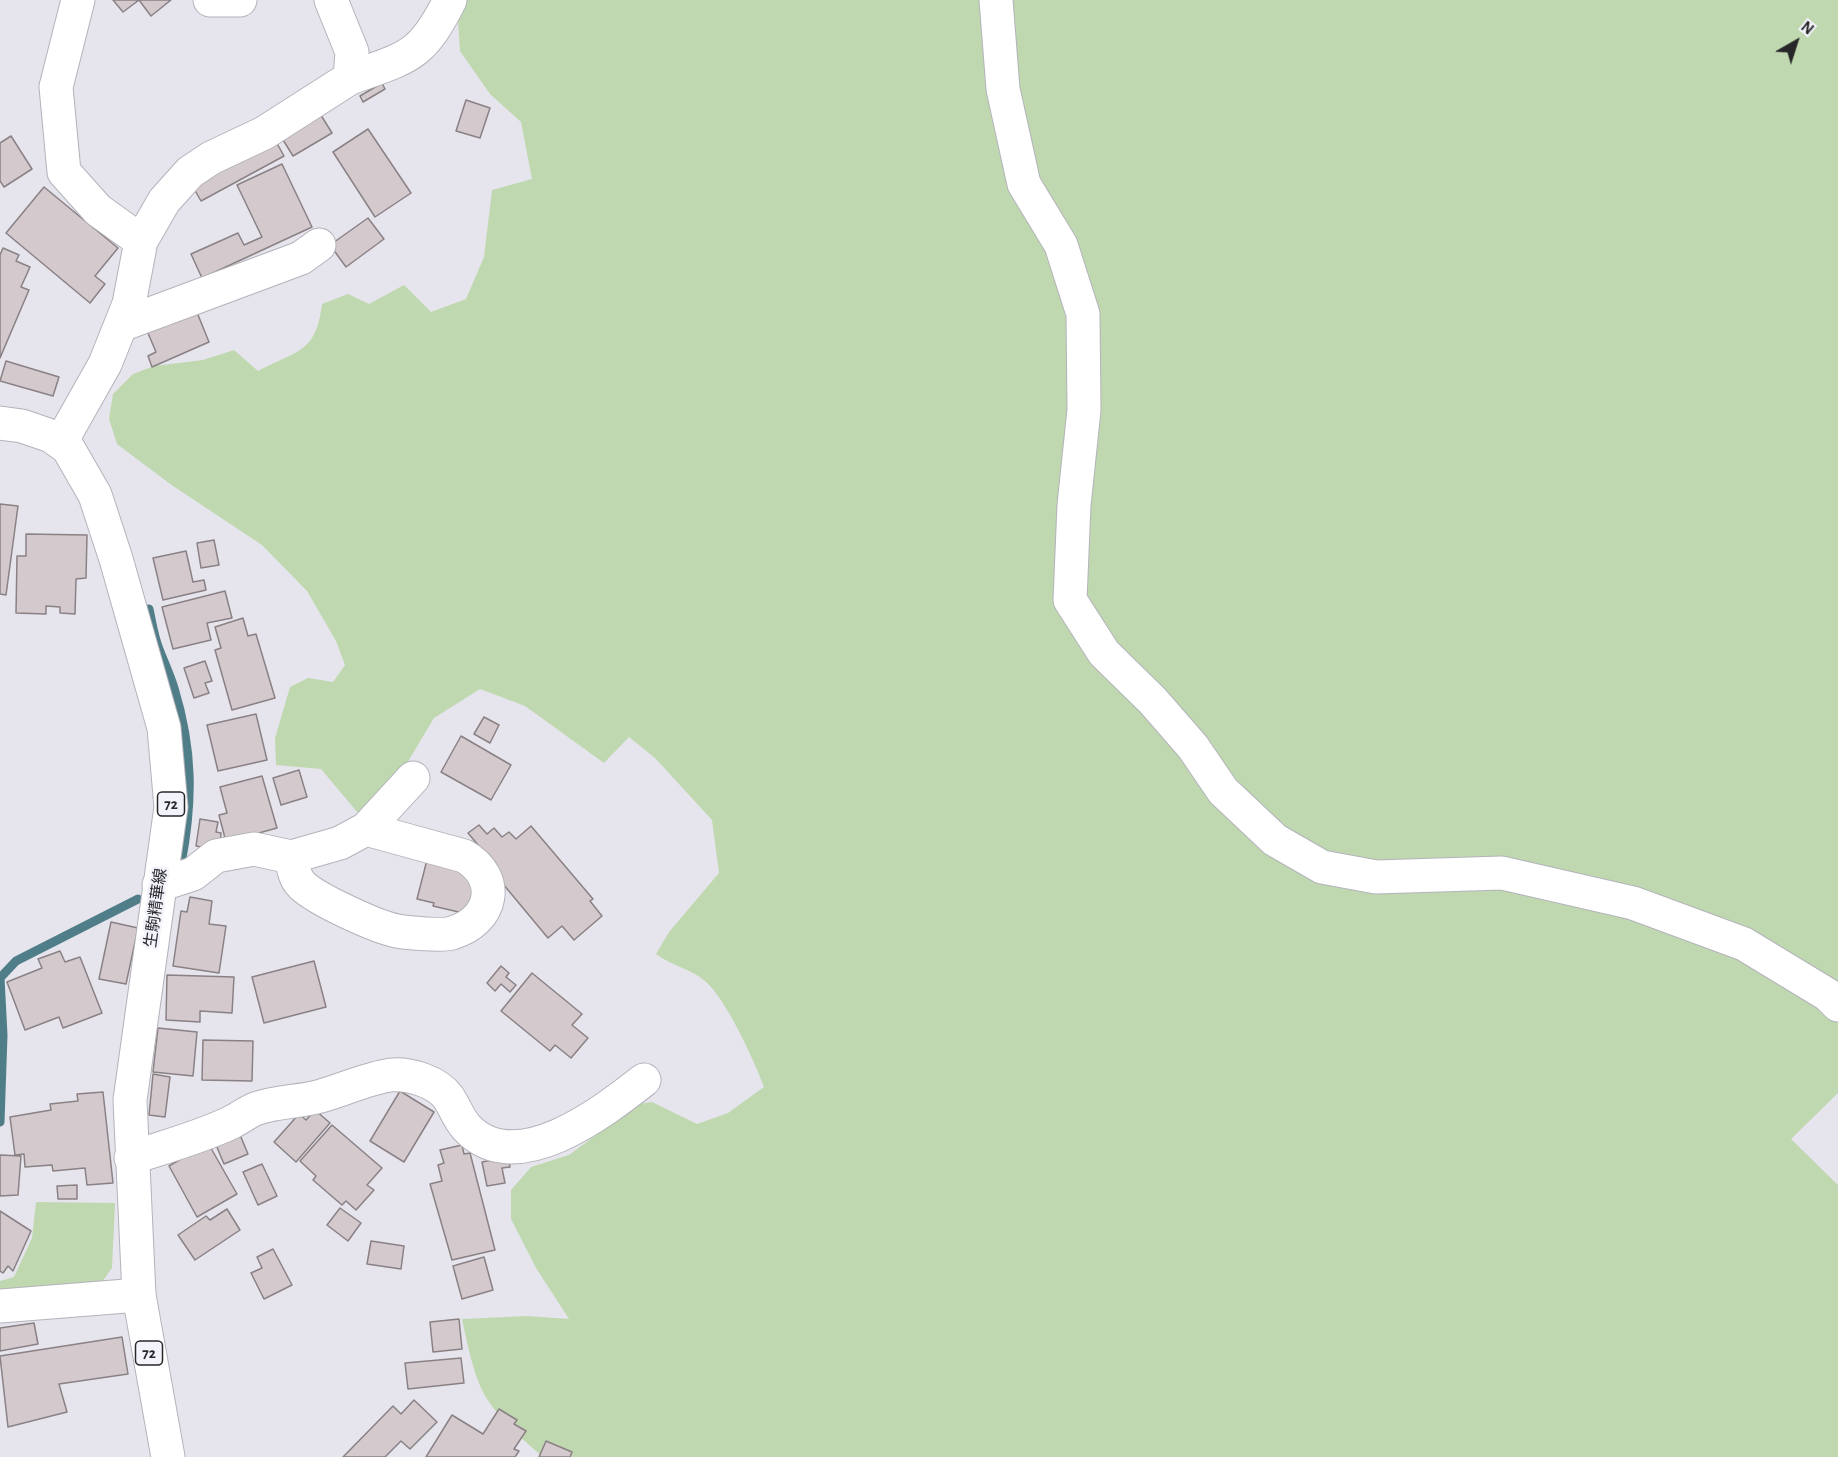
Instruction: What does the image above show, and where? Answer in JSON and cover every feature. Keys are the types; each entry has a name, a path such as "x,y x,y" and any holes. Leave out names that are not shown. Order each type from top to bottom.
{"street":[{"path":"78,0 56,87 64,172 98,210 141,241"},
{"path":"210,0 240,0"},
{"path":"331,0 352,52 350,78"},
{"path":"0,423 22,426 61,442 105,364 129,304 141,241 164,201 190,172 211,158 264,133 350,78 408,57 425,42 437,26 450,0"},
{"path":"996,0 1004,89 1024,184 1061,245 1083,314 1084,410 1074,505 1070,600 1104,653 1153,701 1193,747 1223,791 1275,840 1322,867 1376,877 1502,873 1633,903 1744,944 1828,995 1838,1005"},
{"path":"121,325 301,258 319,245"},
{"name":"生駒精華線","path":"61,442 68,448 95,495 117,559 164,728 171,807 130,1100 139,1295 168,1457"},
{"path":"159,885 193,874 216,856 254,849 291,857 340,843 366,829 413,778"},
{"path":"291,857 299,882 315,896 397,931 451,934 472,923 483,910 489,892 488,879 475,863 464,856 366,829"},
{"path":"131,1158 219,1127 258,1108 306,1101 391,1075 417,1078 434,1086 449,1098 454,1111 468,1129 486,1143 503,1146 538,1143 577,1129 644,1080"},
{"path":"0,1306 139,1295"}],"green space":[{"path":"464,0 984,0 1050,250 1071,314 1072,409 1058,603 1267,850 1501,885 1582,904 1739,955 1838,1021 1838,1093 1791,1139 1838,1185 1838,1457 543,1457 506,1423 482,1391 462,1319 527,1316 569,1319 536,1268 511,1219 511,1190 531,1167 569,1155 638,1104 652,1102 697,1124 728,1113 764,1087 739,1031 722,1001 705,981 656,954 669,932 719,873 712,820 655,758 629,737 604,763 525,706 480,689 434,718 397,780 363,819 321,769 276,765 275,738 290,687 308,678 333,682 345,665 336,641 307,591 262,545 173,486 117,444 109,419 113,394 133,374 154,366 203,360 234,350 258,371 303,348 315,332 322,304 348,294 369,304 404,285 431,312 466,299 484,257 492,190 532,179 521,122 490,94 460,51 458,20"},
{"path":"1006,0 1838,0 1838,991 1694,914 1377,868 1325,858 1280,832 1111,647 1080,597 1094,410 1033,181"},
{"path":"36,1202 115,1203 112,1268 97,1289 0,1298 0,1281 14,1277 32,1238"}],"building":[{"path":"113,0 139,0 123,12"},
{"path":"139,0 171,0 151,16"},
{"path":"382,83 385,89 363,102 360,96"},
{"path":"466,100 490,108 480,138 456,131"},
{"path":"319,112 332,133 293,156 280,135"},
{"path":"368,129 411,193 375,217 333,152"},
{"path":"11,136 32,169 4,187 0,181 0,143"},
{"path":"274,138 284,156 201,201 193,187"},
{"path":"282,164 312,227 202,278 191,254 238,233 244,245 262,237 237,185"},
{"path":"44,187 118,248 95,276 105,284 90,303 6,233"},
{"path":"368,218 384,239 346,267 330,245"},
{"path":"3,248 19,255 16,261 30,267 21,287 29,290 0,358 0,255"},
{"path":"194,305 209,342 152,367 148,356 156,352 145,326"},
{"path":"6,361 59,377 53,396 0,381"},
{"path":"0,504 18,506 6,595 0,594"},
{"path":"26,534 87,535 86,578 76,579 75,614 60,613 60,607 46,606 46,614 16,613 17,556 26,556"},
{"path":"214,540 219,565 201,568 197,543"},
{"path":"186,551 193,582 204,580 206,590 163,600 153,558"},
{"path":"225,591 232,618 207,623 211,640 173,649 162,607"},
{"path":"243,618 248,636 256,634 275,698 232,710 215,650 221,648 215,627"},
{"path":"205,661 212,681 205,683 209,693 194,698 184,668"},
{"path":"256,714 267,760 218,771 207,725"},
{"path":"484,717 499,725 490,743 474,734"},
{"path":"461,736 511,765 491,800 441,772"},
{"path":"299,770 307,797 281,805 273,778"},
{"path":"262,776 277,828 226,842 219,815 227,813 220,787"},
{"path":"200,819 218,822 216,832 221,833 220,845 211,849 196,846"},
{"path":"479,825 487,834 494,828 502,837 509,832 516,839 531,826 593,899 590,901 602,916 574,940 562,926 548,938 473,848 478,845 468,833"},
{"path":"428,856 472,867 474,911 463,913 433,906 434,903 417,899"},
{"path":"190,897 212,901 209,924 226,926 219,973 173,966 181,911 187,912"},
{"path":"111,922 138,928 126,984 99,979"},
{"path":"60,951 65,962 80,957 102,1013 63,1028 59,1017 25,1030 7,982 42,968 38,959"},
{"path":"314,961 326,1007 264,1023 252,977"},
{"path":"501,966 509,973 506,977 516,985 510,992 501,984 495,991 487,983"},
{"path":"532,973 582,1014 572,1025 588,1038 571,1058 555,1045 550,1051 501,1011"},
{"path":"167,975 234,977 232,1013 200,1011 200,1022 166,1020"},
{"path":"158,1028 197,1032 193,1076 153,1072"},
{"path":"203,1040 253,1041 252,1081 202,1080"},
{"path":"153,1074 170,1077 165,1117 149,1115"},
{"path":"400,1091 434,1112 404,1162 370,1141"},
{"path":"103,1092 113,1183 87,1185 85,1168 53,1171 52,1165 25,1167 24,1154 15,1155 10,1117 51,1110 50,1104 78,1101 77,1094"},
{"path":"315,1110 330,1123 296,1162 274,1142 299,1114 306,1120"},
{"path":"332,1125 382,1168 367,1185 374,1190 356,1210 346,1201 342,1205 313,1180 316,1176 300,1161"},
{"path":"238,1130 248,1154 224,1164 214,1140"},
{"path":"208,1143 237,1194 197,1217 169,1166"},
{"path":"462,1145 464,1154 470,1153 495,1250 452,1260 430,1184 442,1181 438,1165 444,1163 440,1150"},
{"path":"0,1155 21,1156 18,1195 0,1196"},
{"path":"508,1157 510,1167 502,1168 505,1183 487,1186 482,1162"},
{"path":"262,1164 277,1196 258,1205 243,1172"},
{"path":"77,1185 77,1199 58,1199 57,1186"},
{"path":"340,1208 361,1223 348,1241 327,1225"},
{"path":"227,1209 240,1230 195,1260 178,1235 206,1216 210,1220"},
{"path":"0,1211 31,1231 13,1271 8,1266 3,1273 0,1271"},
{"path":"371,1241 404,1246 401,1269 367,1264"},
{"path":"273,1249 292,1285 264,1299 251,1273 262,1268 257,1257"},
{"path":"484,1257 493,1290 462,1299 453,1266"},
{"path":"459,1319 462,1349 433,1352 430,1322"},
{"path":"34,1323 38,1344 0,1351 0,1328"},
{"path":"122,1337 128,1374 59,1384 67,1412 8,1427 0,1356"},
{"path":"461,1358 464,1383 408,1389 405,1363"},
{"path":"414,1400 437,1422 410,1449 401,1441 385,1457 343,1457 393,1406 401,1414"},
{"path":"499,1409 517,1420 514,1424 526,1431 514,1449 519,1451 515,1457 426,1457 452,1415 483,1434"},
{"path":"546,1441 572,1452 570,1457 539,1457"}],"waterway":[{"path":"149,609 156,640 180,711 188,754 188,819 181,864"},
{"path":"0,1122 3,1035 0,978 16,961 138,899"}]}
